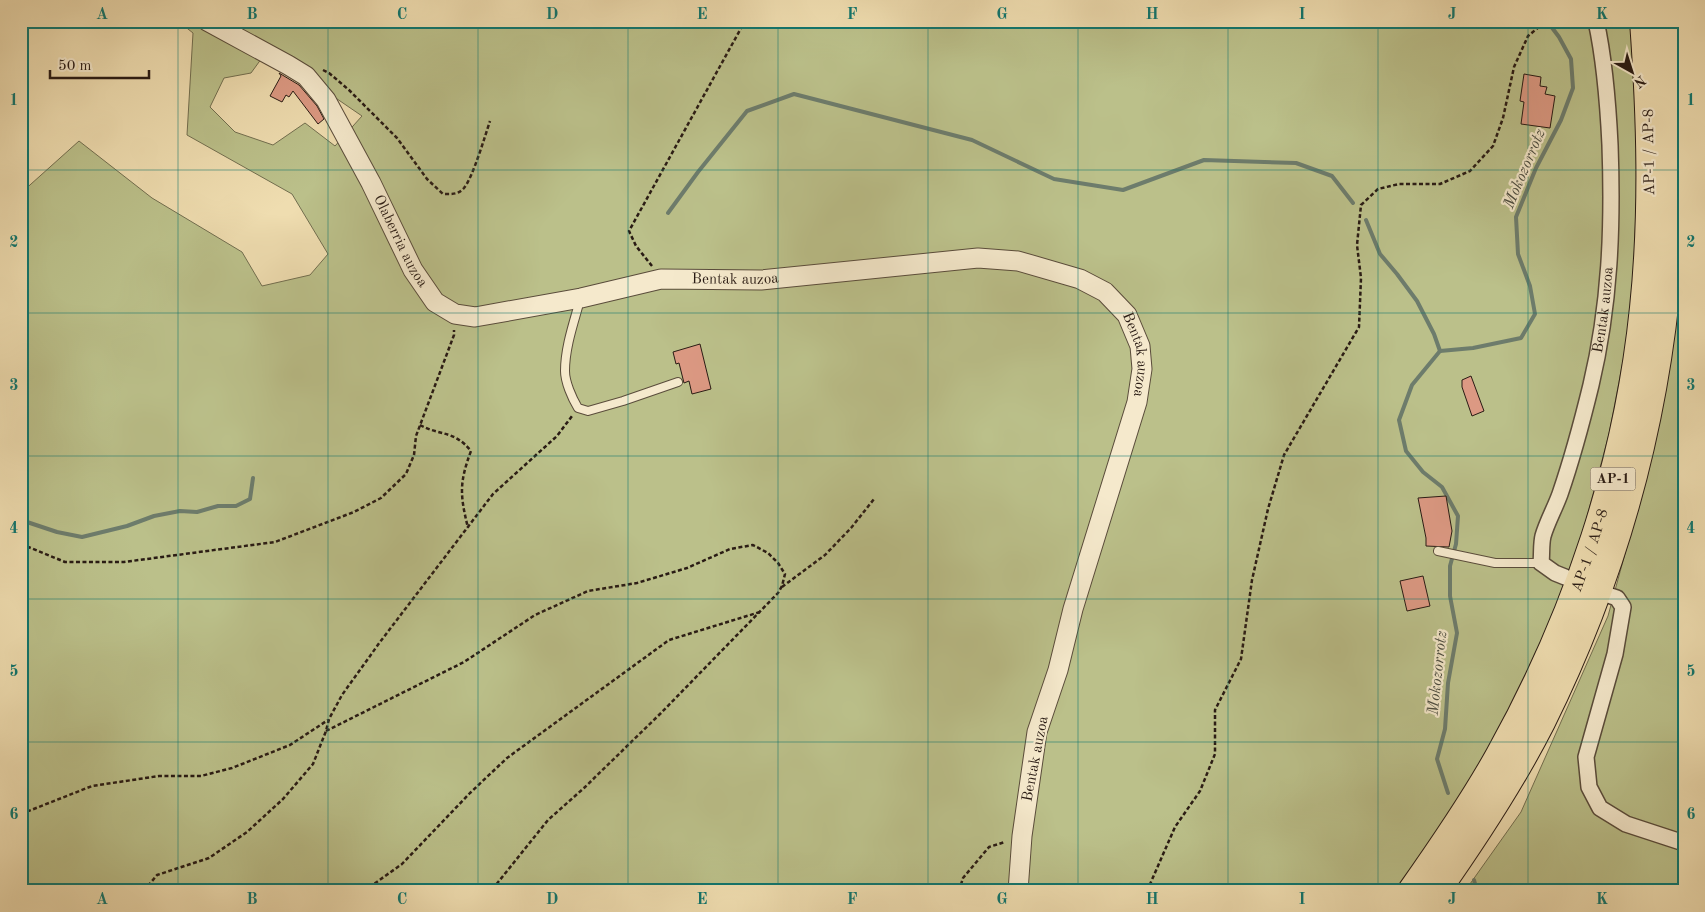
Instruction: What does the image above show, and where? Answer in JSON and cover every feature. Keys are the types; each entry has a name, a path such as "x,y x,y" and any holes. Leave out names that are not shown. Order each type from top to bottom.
{"highway":[{"name":"AP-1 / AP-8","path":"1412,891 1475,796 1522,714 1543,672 1579,584 1609,494 1630,402 1644,308 1648,261 1651,166 1644,21"},
{"name":"AP-1 / AP-8","path":"1436,891 1492,807 1544,715 1598,591 1628,500 1640,453 1658,359 1668,264 1671,148 1669,71 1665,21"}],"street":[{"name":"Olaberria auzoa","path":"207,21 306,76 326,100 371,183 413,270 435,302 455,314 475,317 581,298 661,280"},
{"name":"Bentak auzoa","path":"1541,563 1543,536 1560,494 1591,385 1602,336 1610,268 1611,178 1608,97 1596,21"},
{"name":"Bentak auzoa","path":"661,280 761,280 978,258 998,259 1018,261 1080,279 1105,292 1127,315 1140,346 1142,369 1137,402 1072,609 1058,670 1037,732 1022,836 1018,891"},
{"path":"1541,563 1555,573 1565,577"},
{"path":"1611,596 1617,598 1623,607 1615,654 1586,757 1589,787 1600,808 1626,824 1684,843"}],"lane":[{"path":"581,298 570,337 565,372 573,400 578,408 588,411 678,382"},
{"path":"1438,551 1495,563 1541,563"}],"path":[{"path":"661,280 636,246 629,231 745,21"},
{"path":"1147,891 1175,826 1200,791 1214,754 1215,710 1241,659 1252,580 1268,509 1284,455 1359,328 1361,278 1357,245 1362,204 1378,189 1399,184 1440,184 1470,171 1493,146 1503,118 1514,68 1528,36 1546,21"},
{"path":"316,67 329,73 349,90 396,138 427,179 443,194 456,194 464,188 472,173 490,121"},
{"path":"21,544 65,562 124,562 274,542 354,512 381,498 406,474 414,455 416,436 454,335 455,314"},
{"path":"144,891 157,876 209,858 247,832 283,799 313,764 330,719 342,696 380,642 493,494 557,436 578,408"},
{"path":"420,426 428,430 454,436 471,451 462,479 461,498 468,528"},
{"path":"781,588 825,556 874,499"},
{"path":"326,731 464,662 535,615 588,591 637,583 687,568 730,549 753,545 768,553 778,563 784,574 778,593 661,713 584,788 548,820 491,891"},
{"path":"364,891 402,864 470,793 507,758 669,640 760,612"},
{"path":"21,814 92,786 159,776 200,776 232,768 290,745 330,719"},
{"path":"959,891 963,878 990,847 1022,836"}],"green space":[{"path":"178,21 1684,21 1684,891 1465,891 1521,812 1608,616 1650,462 1637,186 1632,314 1609,434 1584,528 1552,634 1494,755 1403,891 21,891 21,193 79,141 152,198 242,252 262,286 310,275 328,254 292,194 187,135 193,33","holes":["267,51 362,116 335,146 305,123 273,145 235,132 210,107 224,78 251,73"]}],"building":[{"path":"279,73 299,85 317,106 324,119 318,124 293,91 289,97 286,95 282,102 270,96 281,76"},
{"path":"1524,74 1541,77 1540,86 1547,87 1545,94 1555,96 1550,128 1521,124 1524,102 1520,101"},
{"path":"700,344 711,389 692,394 689,381 684,383 679,363 676,364 673,352"},
{"path":"1471,376 1484,411 1472,416 1462,387 1462,380"},
{"path":"1446,496 1452,531 1449,547 1426,546 1418,498"},
{"path":"1423,576 1430,606 1407,611 1400,581"}],"waterway":[{"name":"Mokozorrotz","path":"1448,793 1437,759 1445,729 1448,683 1457,633 1450,596 1450,566 1456,544 1458,516 1442,487 1423,472 1406,451 1399,420 1412,385 1440,351 1473,348 1521,338 1535,314 1530,286 1518,254 1516,217 1536,168 1561,120 1573,88 1571,59 1559,37 1547,21"},
{"path":"668,213 747,111 794,94 972,140 1054,179 1123,190 1204,160 1296,163 1332,176 1353,203"},
{"path":"1366,220 1380,254 1417,301 1434,334 1440,351"},
{"path":"21,520 57,532 82,537 127,526 154,516 180,511 197,512 218,506 236,506 250,499 253,478"},
{"name":"Mokozorrotz","path":"1474,880 1477,891"}]}
